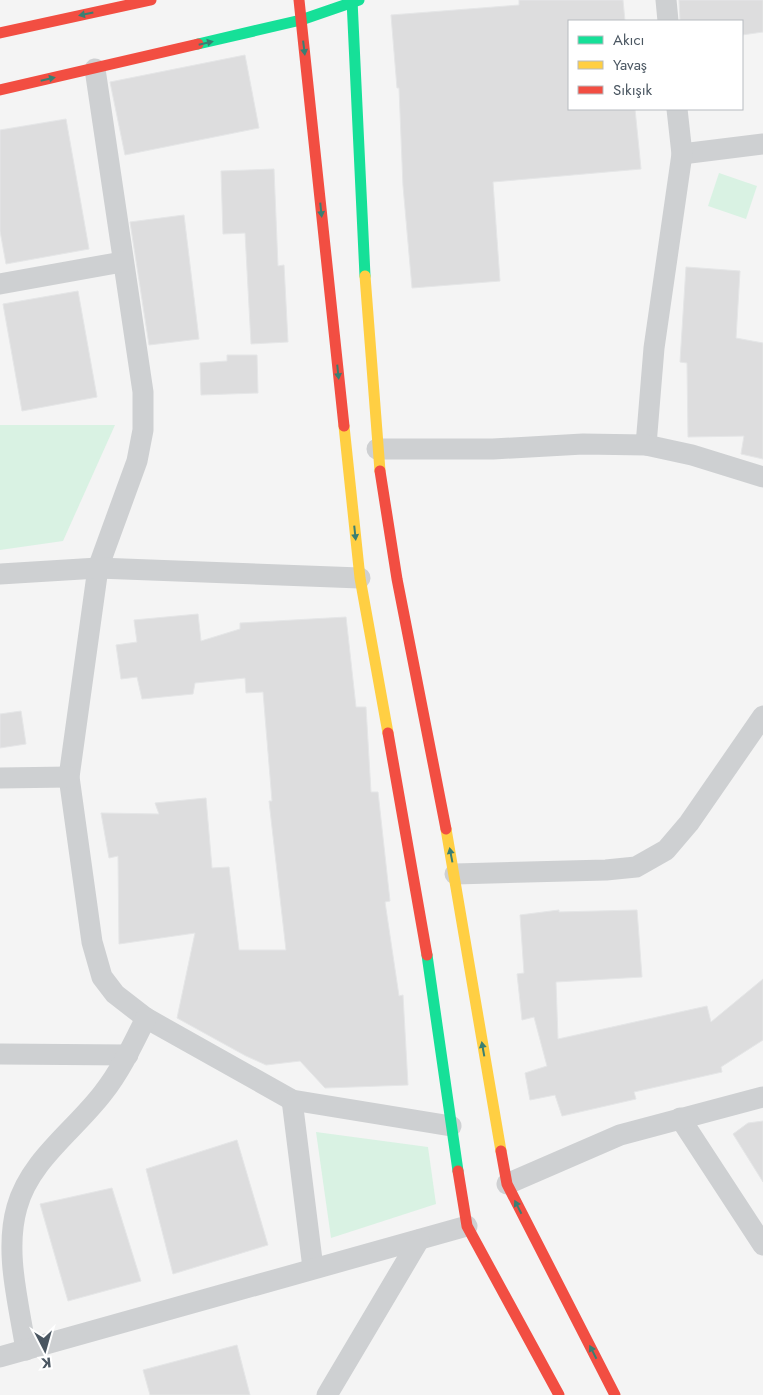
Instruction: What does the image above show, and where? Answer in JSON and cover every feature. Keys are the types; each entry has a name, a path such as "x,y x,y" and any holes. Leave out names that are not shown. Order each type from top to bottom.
{"main road":[{"path":"0,33 67,9 151,0"},
{"path":"298,0 360,578 427,952 467,1226 558,1395"},
{"path":"0,90 300,20 354,0 366,297 378,449 397,579 455,874 506,1184 615,1395"}],"street":[{"path":"666,0 668,20"},
{"path":"95,69 122,262 143,392 143,430 137,461 98,568 69,777 92,942 102,978 115,994 146,1018 292,1100 451,1126"},
{"path":"646,445 654,348 682,154 677,110"},
{"path":"682,154 763,144"},
{"path":"0,284 122,262"},
{"path":"378,449 493,449 583,444 646,445 692,455 763,477"},
{"path":"0,574 98,568 360,578"},
{"path":"455,874 606,870 636,867 666,850 689,823 763,716"},
{"path":"0,778 69,777"},
{"path":"26,1350 6,1254 16,1208 32,1172 103,1093 128,1055 146,1018"},
{"path":"0,1054 128,1055"},
{"path":"506,1184 620,1135 763,1097"},
{"path":"292,1100 313,1268"},
{"path":"680,1118 763,1245"},
{"path":"0,1357 467,1226"},
{"path":"327,1395 419,1240"}],"green space":[{"path":"719,173 757,186 746,219 708,206"},
{"path":"0,425 115,425 63,541 0,550"},
{"path":"316,1132 428,1147 436,1204 331,1238"}],"building":[{"path":"519,0 623,0 625,20 568,20 568,110 635,110 641,169 493,182 500,281 412,288 403,186 399,88 397,88 391,15 519,5"},
{"path":"679,0 763,0 763,32 743,35 743,20 680,20"},
{"path":"245,55 259,128 125,155 110,82"},
{"path":"66,119 89,249 6,264 0,231 0,130"},
{"path":"274,169 278,266 284,265 288,342 251,344 245,233 223,234 221,171"},
{"path":"184,215 199,339 149,345 130,222"},
{"path":"686,267 740,271 736,338 763,343 763,459 741,454 744,436 688,437 687,363 680,362"},
{"path":"78,291 97,397 22,411 3,304"},
{"path":"227,355 257,355 258,393 201,395 200,363 227,361"},
{"path":"198,614 201,641 240,629 240,623 346,617 356,707 366,707 371,792 378,792 390,901 385,902 399,996 403,995 408,1085 325,1088 300,1061 266,1065 246,1056 177,1018 195,933 119,944 118,856 109,858 101,813 159,814 155,803 206,798 212,868 229,867 239,950 286,950 269,801 272,801 263,692 246,693 245,678 195,683 193,694 142,699 137,677 121,679 116,645 137,642 134,620"},
{"path":"21,711 26,744 0,748 0,714"},
{"path":"559,910 559,912 637,910 642,977 556,982 558,1039 707,1006 711,1022 763,979 763,1040 721,1067 722,1072 634,1092 636,1099 562,1116 555,1095 530,1100 525,1073 547,1066 534,1017 522,1020 517,974 524,973 520,915"},
{"path":"763,1121 763,1182 733,1134 748,1123"},
{"path":"237,1140 268,1245 173,1274 146,1169"},
{"path":"112,1188 141,1281 68,1301 40,1204"},
{"path":"237,1345 250,1395 150,1395 143,1370"}],"traffic: fast":[{"path":"352,0 365,276"},
{"path":"198,44 301,20 359,0"},
{"path":"427,955 458,1171"}],"traffic: slow":[{"path":"365,276 380,471"},
{"path":"344,426 360,578 388,733"},
{"path":"446,829 501,1151"}],"traffic: jam":[{"path":"0,33 151,0"},
{"path":"299,0 344,426"},
{"path":"0,90 198,44"},
{"path":"380,471 397,579 446,829"},
{"path":"388,733 427,955"},
{"path":"501,1151 507,1184 615,1395"},
{"path":"458,1171 467,1226 559,1395"}]}
